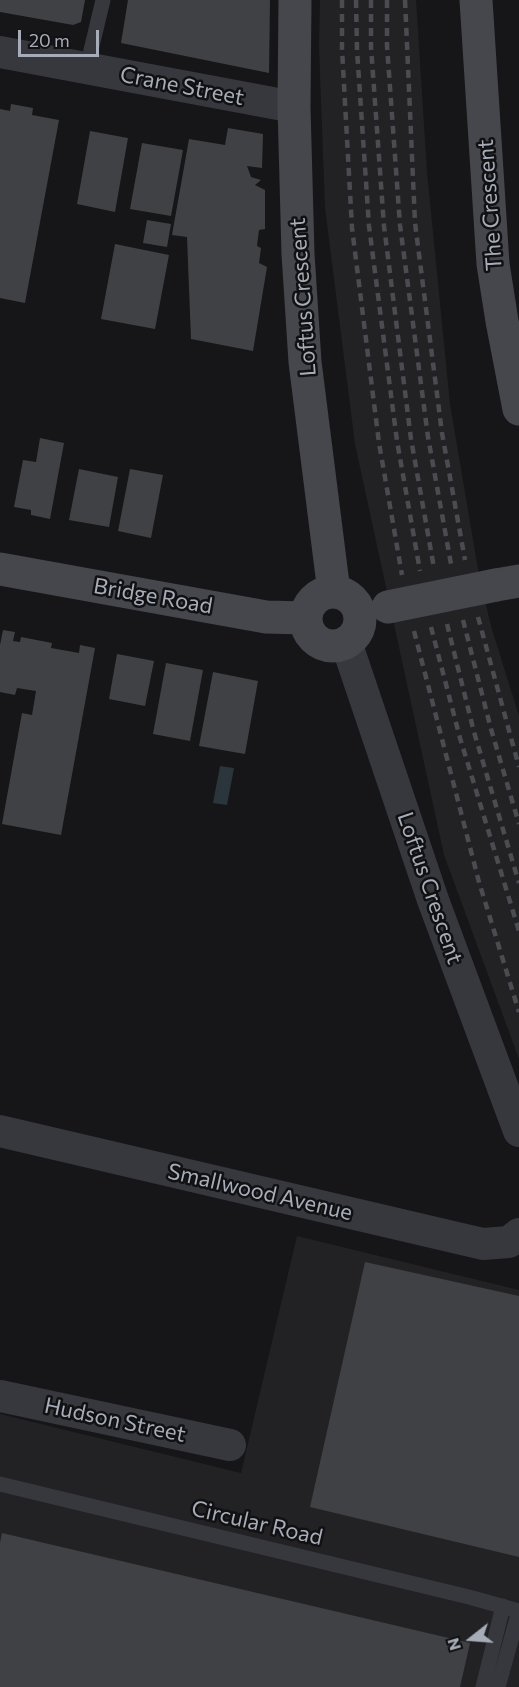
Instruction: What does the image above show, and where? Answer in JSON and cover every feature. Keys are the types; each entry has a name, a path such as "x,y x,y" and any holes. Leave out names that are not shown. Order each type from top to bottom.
{"street":[{"name":"Loftus Crescent","path":"295,0 294,107 298,254 305,362 334,592"},
{"name":"The Crescent","path":"476,0 493,264 501,321 519,409"},
{"name":"Crane Street","path":"0,52 294,107"},
{"name":"Bridge Road","path":"0,569 266,617 306,618"},
{"path":"373,610 346,642 331,646 316,640 310,634 306,618 309,607 317,597 334,592 373,610 507,583"},
{"name":"Loftus Crescent","path":"346,642 433,900 519,1131"},
{"name":"Smallwood Avenue","path":"0,1131 483,1244 509,1242 519,1234"},
{"name":"Hudson Street","path":"0,1395 230,1445"}],"lane":[{"path":"87,68 103,0"},
{"name":"Circular Road","path":"0,1484 519,1611 498,1687"},
{"path":"483,1687 503,1606"}],"shaded area":[{"path":"320,0 416,0 427,172 450,404 479,575 491,626 519,716 519,1059 444,855 355,444 325,208 319,47"},
{"path":"220,766 234,768 227,805 213,803"},
{"path":"297,1236 519,1290 519,1687 0,1687 0,1414 241,1473"}],"building":[{"path":"0,0 85,0 81,22 73,25 0,12"},
{"path":"128,0 270,0 269,73 121,43"},
{"path":"11,104 33,108 32,115 59,120 25,303 0,298 0,109 10,111"},
{"path":"228,128 263,134 262,168 247,166 251,177 261,180 255,185 265,190 265,229 259,230 257,246 261,248 259,263 267,267 253,351 191,339 187,237 172,235 189,139 225,145"},
{"path":"90,131 128,138 115,212 77,204"},
{"path":"142,143 183,150 171,216 130,209"},
{"path":"147,220 171,224 167,247 143,243"},
{"path":"115,244 169,255 155,329 101,319"},
{"path":"40,438 64,443 50,519 31,515 31,510 14,507 23,460 36,462"},
{"path":"79,469 118,477 109,527 69,520"},
{"path":"130,469 163,475 151,538 118,531"},
{"path":"3,630 15,632 13,641 20,642 21,637 52,643 51,648 79,653 80,645 95,648 61,835 2,824 22,713 32,715 36,691 17,688 15,695 0,692 0,645"},
{"path":"117,654 154,661 145,706 109,699"},
{"path":"166,663 203,670 190,741 153,734"},
{"path":"213,672 258,681 245,754 199,746"},
{"path":"365,1262 519,1296 519,1557 310,1507"},
{"path":"2,1533 470,1643 460,1687 0,1687 0,1543"}],"railway":[{"path":"342,0 342,49 352,228 379,443 402,575"},
{"path":"356,0 357,50 369,226 397,441 420,571"},
{"path":"371,0 371,47 384,226 411,439 434,568"},
{"path":"387,0 387,46 400,225 428,437 451,564"},
{"path":"405,0 415,223 442,433 465,560"},
{"path":"478,617 519,767"},
{"path":"463,620 491,729 519,824"},
{"path":"447,624 474,732 519,883"},
{"path":"431,627 460,738 519,931"},
{"path":"414,631 479,882 519,1012"}]}
